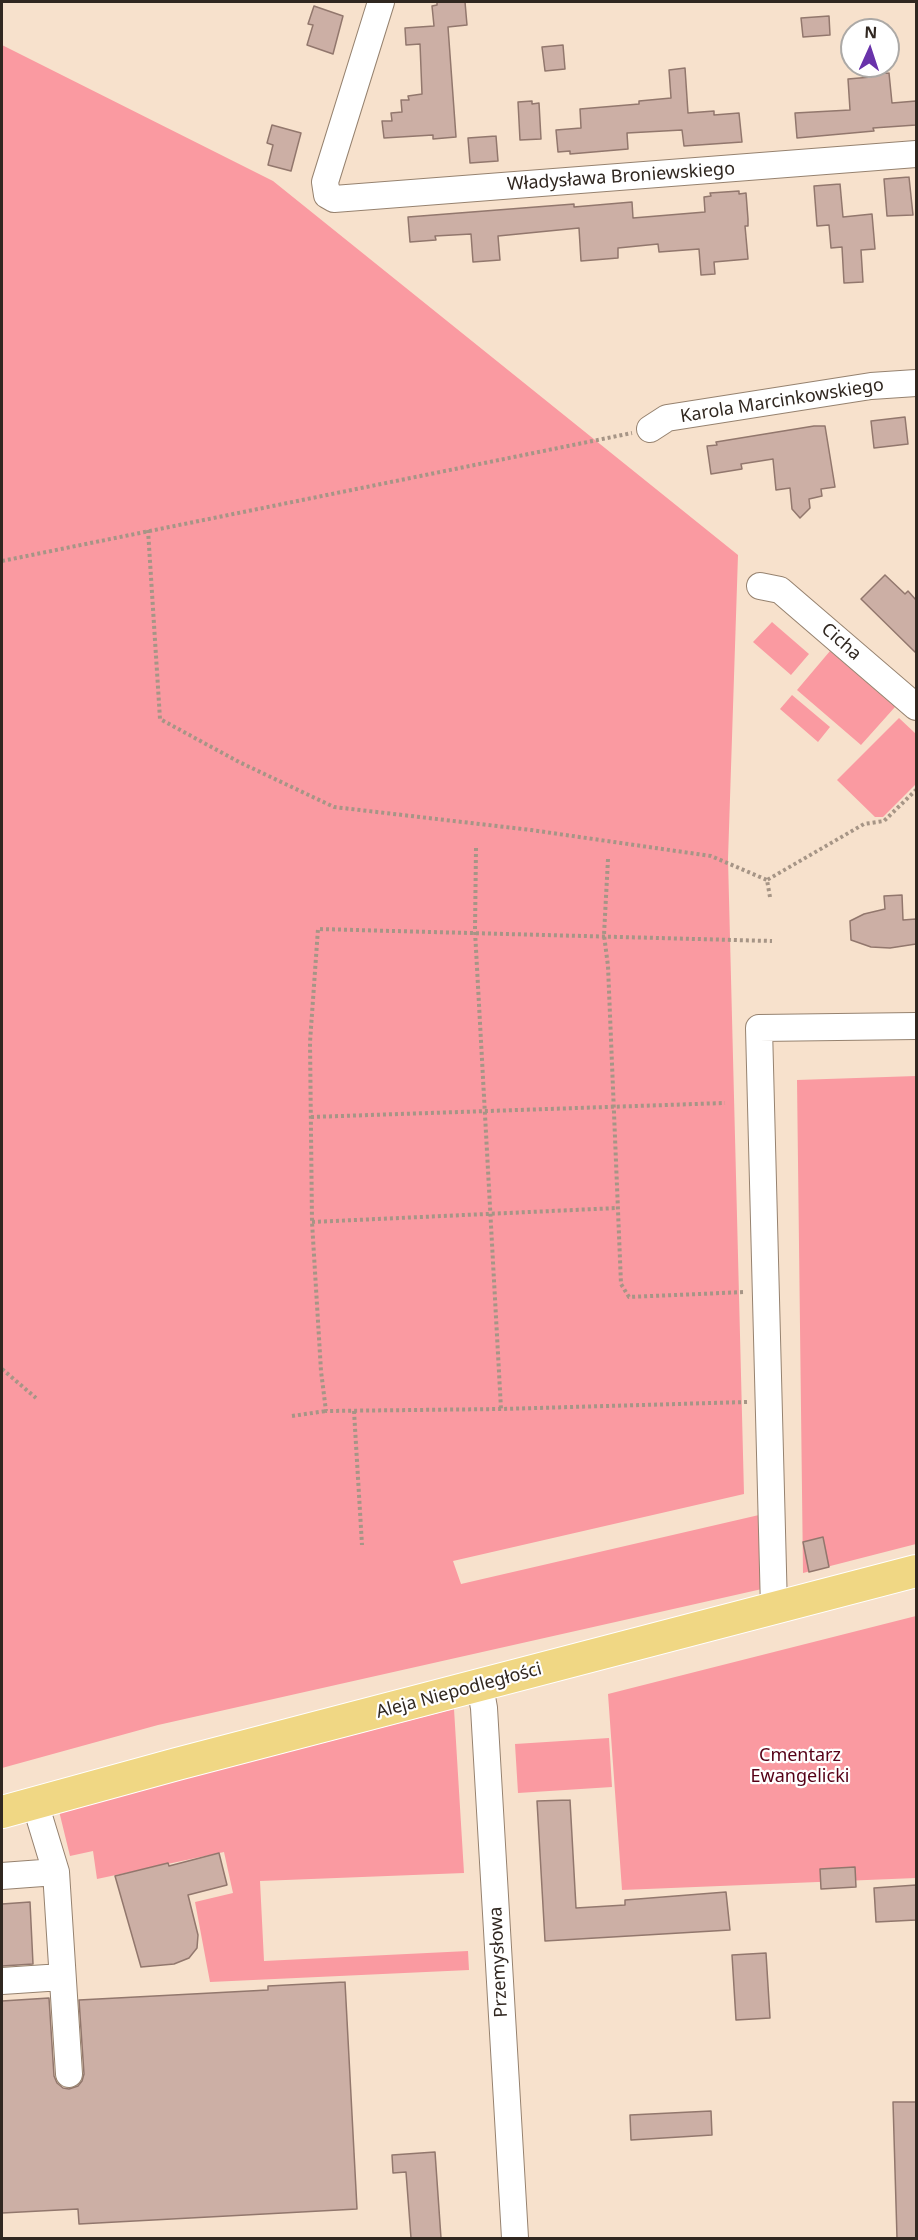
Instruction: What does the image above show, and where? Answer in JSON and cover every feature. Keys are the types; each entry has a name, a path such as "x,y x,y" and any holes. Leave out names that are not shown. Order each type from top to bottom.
{"main road":[{"name":"Aleja Niepodległości","path":"2,1812 916,1571"}],"street":[{"name":"Władysława Broniewskiego","path":"381,2 325,182 327,195 334,199 916,154"},
{"name":"Karola Marcinkowskiego","path":"650,429 667,418 871,386 916,382"},
{"name":"Cicha","path":"760,586 780,590 916,707"},
{"path":"774,1608 759,1028 916,1026"},
{"name":"Przemysłowa","path":"480,1686 485,1720 515,2238"},
{"path":"35,1803 56,1872 69,2074"},
{"path":"2,1876 56,1872"},
{"path":"2,1981 62,1977"}],"path":[{"path":"2,561 650,429"},
{"path":"148,530 160,719 239,762 333,807 531,830 711,856 767,880"},
{"path":"767,880 864,824 884,821 916,790"},
{"path":"476,848 475,932 501,1409"},
{"path":"608,859 604,935 608,966 621,1284 629,1297 767,1291"},
{"path":"767,880 770,897"},
{"path":"326,1411 321,1371 312,1222 310,1042 318,929 772,941"},
{"path":"311,1117 725,1103"},
{"path":"312,1222 617,1208"},
{"path":"2,1370 36,1398"},
{"path":"292,1416 326,1411 501,1409 769,1401"},
{"path":"354,1411 362,1545"}],"green space":[{"path":"2,45 273,181 738,555 728,859 744,1494 453,1561 461,1584 759,1515 762,1589 158,1725 2,1768"},
{"path":"772,622 809,654 791,675 753,642"},
{"path":"830,651 895,707 861,745 797,690"},
{"path":"792,695 830,727 818,742 780,709"},
{"path":"899,718 916,734 916,784 883,817 875,817 837,780"},
{"path":"916,1076 916,1544 803,1573 797,1080"},
{"name":"Cmentarz Ewangelicki","path":"916,1616 916,1878 622,1890 608,1694"},
{"path":"454,1709 464,1873 260,1881 264,1961 468,1951 469,1970 210,1982 195,1902 233,1893 224,1852 97,1879 93,1851 70,1856 59,1811"},
{"path":"609,1738 612,1787 518,1793 515,1744"}],"building":[{"path":"437,2 465,2 467,25 448,27 456,137 433,139 433,135 384,138 382,121 392,121 391,113 402,112 401,100 409,100 408,96 422,94 420,44 406,45 405,28 434,26 432,6 437,5"},
{"path":"314,6 343,16 333,54 307,45 313,25 308,24"},
{"path":"829,16 830,35 803,37 801,18"},
{"path":"563,45 565,69 545,71 542,47"},
{"path":"685,68 688,113 714,111 714,115 739,113 742,142 684,146 682,130 627,133 628,149 570,154 570,151 558,152 556,130 581,128 580,109 639,104 639,101 671,98 669,70"},
{"path":"890,78 892,103 916,101 916,125 797,138 795,113 850,110 848,79"},
{"path":"532,101 532,104 539,103 541,139 520,140 518,102"},
{"path":"272,125 301,133 291,171 268,165 273,145 267,143"},
{"path":"496,136 498,161 470,163 468,138"},
{"path":"909,177 913,215 887,216 884,179"},
{"path":"840,184 843,217 872,214 875,249 861,250 863,282 844,283 842,247 831,248 829,225 817,226 814,186"},
{"path":"739,191 739,194 746,193 748,226 745,226 748,259 714,262 715,274 701,275 699,249 659,252 658,244 618,248 618,258 581,261 579,228 498,236 500,260 473,262 471,234 435,236 436,240 410,242 408,217 574,204 574,207 632,202 633,218 705,212 704,197 711,196 710,193"},
{"path":"905,417 908,444 874,448 871,421"},
{"path":"825,426 835,487 821,489 822,496 809,499 810,508 800,518 792,509 790,488 776,490 773,459 741,464 742,469 711,474 707,446 717,445 716,442"},
{"path":"885,575 905,594 908,591 916,600 916,653 861,599"},
{"path":"902,895 903,920 916,919 916,944 890,948 871,947 851,940 850,921 864,914 885,909 884,896"},
{"path":"823,1537 829,1567 809,1572 803,1542"},
{"path":"570,1800 576,1908 625,1905 625,1900 726,1892 730,1930 545,1941 537,1801"},
{"path":"219,1853 227,1885 188,1895 198,1935 197,1948 189,1958 174,1964 141,1967 115,1876 168,1863 169,1866"},
{"path":"855,1867 856,1887 821,1889 820,1869"},
{"path":"916,1885 916,1920 876,1922 874,1888"},
{"path":"30,1902 33,1964 2,1966 2,1904"},
{"path":"766,1953 770,2018 736,2020 732,1955"},
{"path":"345,1982 357,2209 79,2224 78,2209 2,2213 2,2001 49,1998 54,2076 57,2083 69,2089 78,2086 84,2074 79,2000 268,1990 268,1986"},
{"path":"893,2102 916,2102 916,2238 897,2238"},
{"path":"711,2111 712,2135 631,2140 630,2115"},
{"path":"435,2152 441,2238 411,2238 406,2172 393,2173 392,2155"}]}
